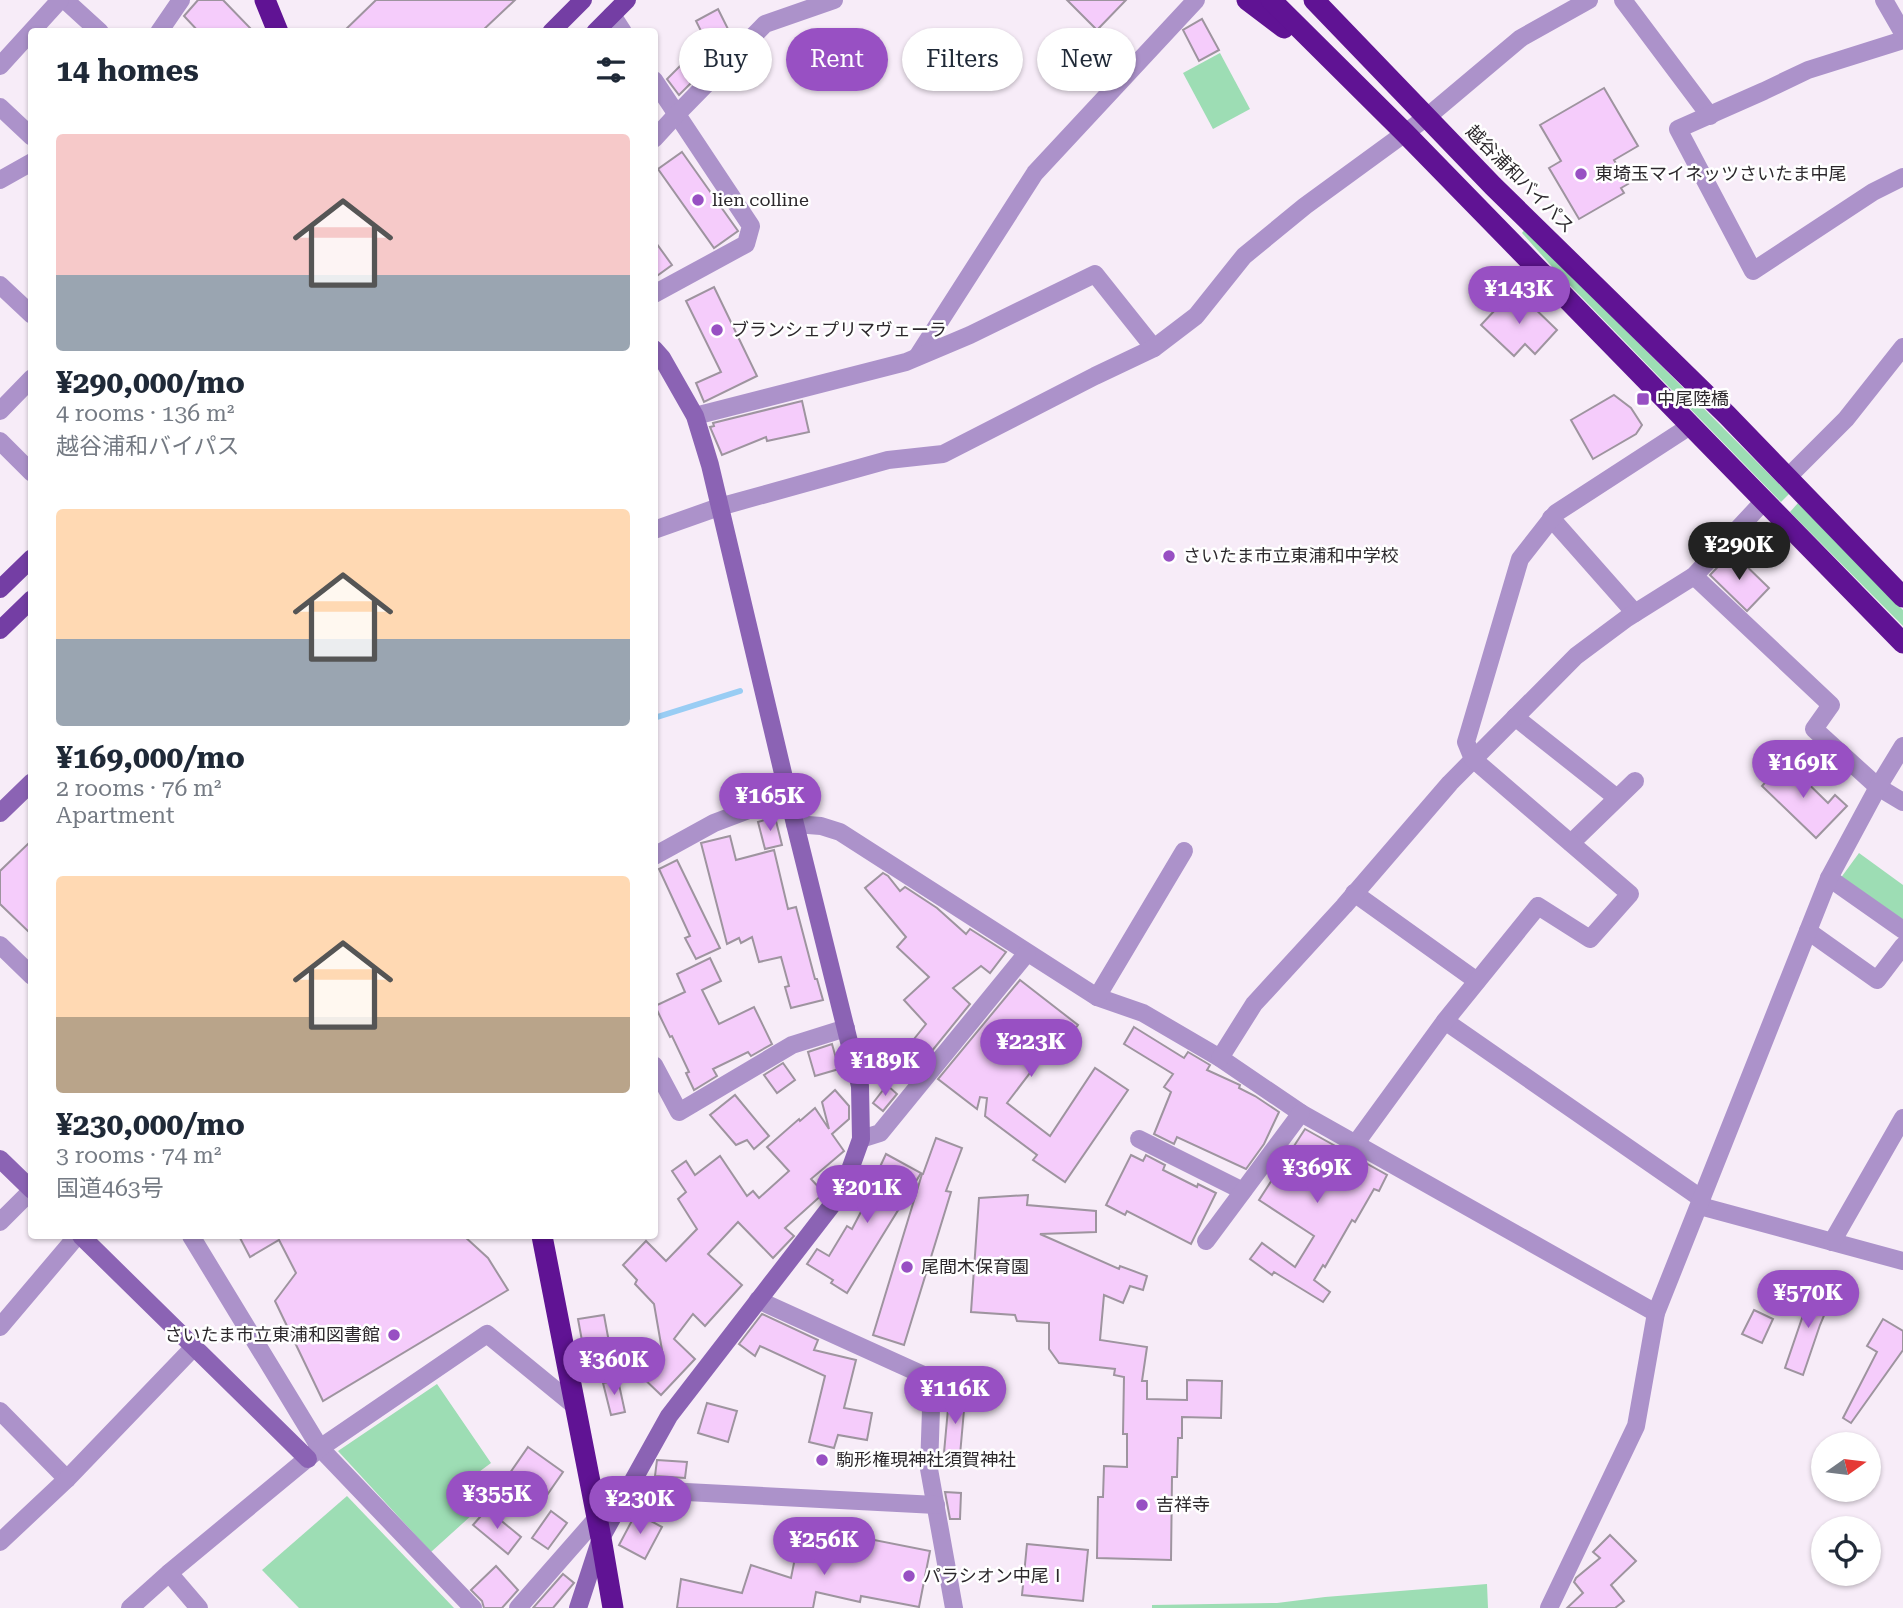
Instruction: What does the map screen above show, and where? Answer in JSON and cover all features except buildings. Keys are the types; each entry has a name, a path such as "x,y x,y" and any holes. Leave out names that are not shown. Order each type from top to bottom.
{"highway":[{"path":"265,0 276,28"},
{"path":"1247,0 1332,60"},
{"path":"1271,0 1405,133 1903,643"},
{"name":"越谷浦和バイパス","path":"1314,0 1493,186 1727,415 1903,597"},
{"path":"543,1239 613,1608"}],"main road":[{"path":"555,28 583,0"},
{"path":"599,28 627,0"},
{"path":"0,589 28,562"},
{"path":"0,631 28,603"}],"street":[{"path":"36,28 63,0 95,28"},
{"path":"162,28 181,0"},
{"path":"658,135 765,24 834,0"},
{"path":"917,357 1035,173 1196,0"},
{"path":"658,529 719,507 888,460 943,454 1154,348 1196,316 1244,256 1305,206 1427,117 1521,38 1589,0"},
{"path":"1623,0 1710,116"},
{"path":"1884,0 1903,33"},
{"path":"612,15 620,28"},
{"path":"0,66 28,37"},
{"path":"1903,40 1808,70 1678,129 1753,271 1873,192 1903,177"},
{"path":"658,86 751,226 746,244 658,292"},
{"path":"0,107 28,133"},
{"path":"0,180 28,164"},
{"path":"695,416 906,362 970,335 1095,274 1154,348"},
{"path":"0,285 28,311"},
{"path":"1787,478 1846,419 1903,347"},
{"path":"518,1608 599,1528 628,1489 669,1416 842,1192 861,1139 860,1086 710,465 695,416 658,354"},
{"path":"0,411 28,382"},
{"path":"1356,1143 1445,1021 1538,906 1590,939 1630,894 1473,760 1466,742 1520,559 1556,513 1690,426"},
{"path":"0,441 28,469"},
{"path":"1220,1058 1254,1004 1450,783 1576,656 1635,613 1694,576 1763,502"},
{"path":"1551,519 1635,613"},
{"path":"1694,576 1831,705 1814,729 1878,787 1903,802"},
{"path":"1515,717 1618,798"},
{"path":"1549,1608 1636,1426 1656,1313 1829,878 1903,746"},
{"path":"1571,844 1635,781"},
{"path":"0,813 28,786"},
{"path":"658,854 713,823 788,795"},
{"path":"795,824 821,826 840,832 1097,997 1143,1013 1220,1058 1301,1113 1656,1313"},
{"path":"1097,997 1184,851"},
{"path":"1829,878 1903,929"},
{"path":"1354,893 1477,981"},
{"path":"1808,931 1877,980 1903,946"},
{"path":"0,946 28,972"},
{"path":"861,1139 880,1133 1027,953"},
{"path":"1445,1021 1701,1203 1903,1261"},
{"path":"658,1073 679,1112 792,1045 846,1028"},
{"path":"1206,1241 1301,1113"},
{"path":"1832,1242 1903,1118"},
{"path":"1139,1139 1243,1191"},
{"path":"0,1159 28,1186"},
{"path":"0,1222 28,1194"},
{"path":"0,1327 76,1239"},
{"path":"82,1239 194,1347 314,1454 473,1608"},
{"path":"193,1239 314,1454"},
{"path":"758,1300 932,1379 929,1469 954,1608"},
{"path":"130,1608 314,1454 487,1334 575,1406"},
{"path":"0,1542 67,1479 194,1347"},
{"path":"0,1411 67,1479"},
{"path":"628,1489 936,1505"},
{"path":"578,1608 599,1528"},
{"path":"169,1573 199,1608"}],"green space":[{"path":"1220,53 1250,109 1213,129 1183,73"},
{"path":"1525,229 1789,494 1781,502 1555,270 1522,233"},
{"path":"1798,503 1903,610 1903,626 1790,512"},
{"path":"1859,853 1903,885 1903,920 1840,879"},
{"path":"437,1384 491,1463 456,1489 473,1514 431,1552 338,1451"},
{"path":"347,1496 454,1608 299,1608 262,1570"},
{"path":"1487,1584 1488,1608 1152,1608 1152,1605 1277,1603"}],"waterway":[{"path":"658,717 740,691"}],"place":[{"name":"東埼玉マイネッツさいたま中尾","path":"1581,174"},
{"name":"lien colline","path":"698,200"},
{"name":"ブランシェプリマヴェーラ","path":"717,330"},
{"name":"中尾陸橋","path":"1643,399"},
{"name":"さいたま市立東浦和中学校","path":"1169,556"},
{"name":"尾間木保育園","path":"907,1267"},
{"name":"さいたま市立東浦和図書館","path":"394,1335"},
{"name":"駒形権現神社須賀神社","path":"822,1460"},
{"name":"吉祥寺","path":"1142,1505"},
{"name":"パラシオン中尾Ⅰ","path":"909,1576"}]}
